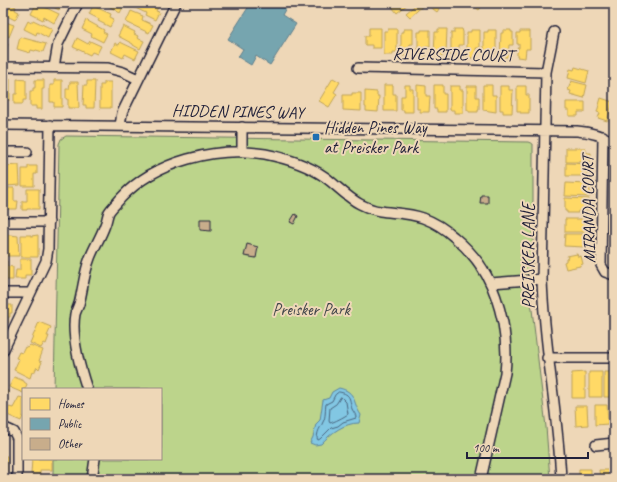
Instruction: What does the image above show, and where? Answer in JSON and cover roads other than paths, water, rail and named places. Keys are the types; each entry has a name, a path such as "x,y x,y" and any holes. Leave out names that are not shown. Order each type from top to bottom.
{"street":[{"path":"54,67 58,44 78,3"},
{"path":"120,126 122,113 176,3"},
{"name":"PREISKER LANE","path":"554,32 546,72 542,279 547,358 559,445 561,479"},
{"path":"3,67 108,68 124,72 138,79"},
{"name":"RIVERSIDE COURT","path":"358,68 546,72"},
{"name":"HIDDEN PINES WAY","path":"3,125 592,132 614,142"},
{"path":"3,351 46,261 49,222 50,125"},
{"path":"242,127 242,152"},
{"name":"MIRANDA COURT","path":"603,136 601,265 605,272 614,275"},
{"path":"3,152 27,152"},
{"path":"87,388 80,368 77,350 75,314 79,304 82,285 90,258 105,225 109,212 126,193 141,180 164,167 216,153 242,152 266,154 303,165 323,176 358,203 378,211 422,217 444,228 467,250 482,268 498,299 506,342 507,362 481,479"},
{"path":"3,222 49,222"},
{"path":"491,283 542,279"},
{"path":"3,293 30,293"},
{"path":"547,358 614,358"},
{"path":"3,427 14,432 17,438 17,479"},
{"path":"596,445 614,443"},
{"path":"92,479 95,460"}],"water":[{"path":"339,388 349,392 353,398 361,415 359,423 353,423 338,429 321,444 315,445 310,443 316,424 320,420 323,400 329,398 332,392"}],"place":[{"name":"Hidden Pines Way at Preisker Park","path":"316,137"}],"park label":[{"name":"Preisker Park","path":"311,309"}]}
